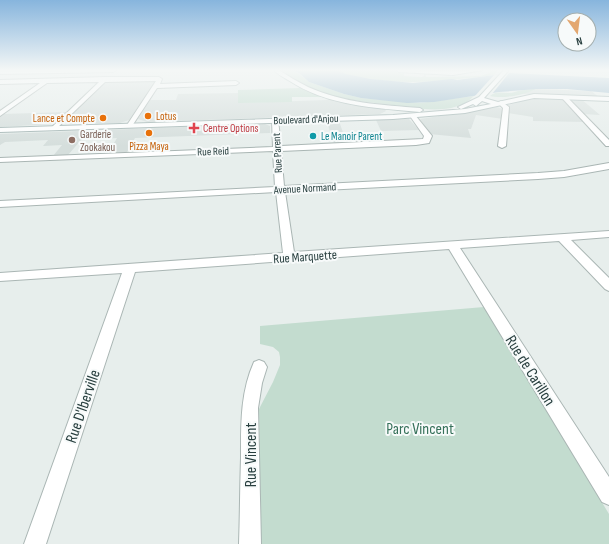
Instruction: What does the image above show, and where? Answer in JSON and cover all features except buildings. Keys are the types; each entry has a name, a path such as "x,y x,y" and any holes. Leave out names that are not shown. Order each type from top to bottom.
{"street":[{"path":"0,114 25,95"},
{"path":"54,128 88,95"},
{"path":"130,125 150,95"},
{"path":"326,95 348,101 431,112"},
{"path":"448,112 478,103 482,95"},
{"path":"401,108 412,115 481,108 534,96 609,99"},
{"path":"564,97 609,144"},
{"path":"412,115 459,107 480,98 501,103 506,107 502,146"},
{"name":"Boulevard d'Anjou","path":"0,130 412,115"},
{"name":"Rue Reid","path":"0,160 416,143 426,141 428,136 412,115"},
{"name":"Rue Parent","path":"275,120 280,189 290,257"},
{"name":"Avenue Normand","path":"0,204 548,175 609,166"},
{"name":"Rue Marquette","path":"0,277 609,234"},
{"path":"561,238 609,286"},
{"name":"Rue de Carillon","path":"452,245 609,495"},
{"name":"Rue D'Iberville","path":"35,544 130,268"},
{"name":"Rue Vincent","path":"250,544 250,408 254,383 259,367"}],"shaded area":[{"path":"92,95 146,95 129,120 120,123 69,124 65,122"},
{"path":"178,95 238,95 238,103 326,100 332,98 384,108 386,111 380,114 147,122 138,119 150,100 176,100"},
{"path":"558,95 597,95 599,97"},
{"path":"533,98 564,99 586,122 533,121 533,117 508,113 509,105"},
{"path":"569,98 581,99 600,115 583,114"},
{"path":"497,107 503,109 503,119 476,115 471,129 468,129 471,138 429,134 420,119"},
{"path":"67,112 53,124 0,127 0,116 2,114"},
{"path":"409,119 419,130 381,131 376,120"},
{"path":"339,121 347,144 334,144 327,122"},
{"path":"265,124 270,126 270,133 135,138 127,152 108,153 117,138 81,140 68,155 53,156 62,145 43,146 48,140 5,142 0,145 0,134"}],"green space":[{"path":"238,95 320,95 324,97 292,97 292,102 238,103"},
{"path":"332,95 350,95 361,98 420,103 474,96 465,103 444,109 420,109"},
{"path":"491,95 516,95 501,97"},
{"name":"Parc Vincent","path":"484,307 609,514 609,544 261,544 259,409 280,365 280,357 279,352 273,347 260,344 260,326"}],"water":[{"path":"350,95 477,95 434,102 407,103"}],"place":[{"name":"Lotus","path":"148,116"},
{"name":"Lance et Compte","path":"103,118"},
{"name":"Centre Options","path":"194,128"},
{"name":"Pizza Maya","path":"149,133"},
{"name":"Le Manoir Parent","path":"313,136"},
{"name":"Garderie Zookakou","path":"72,140"}]}
